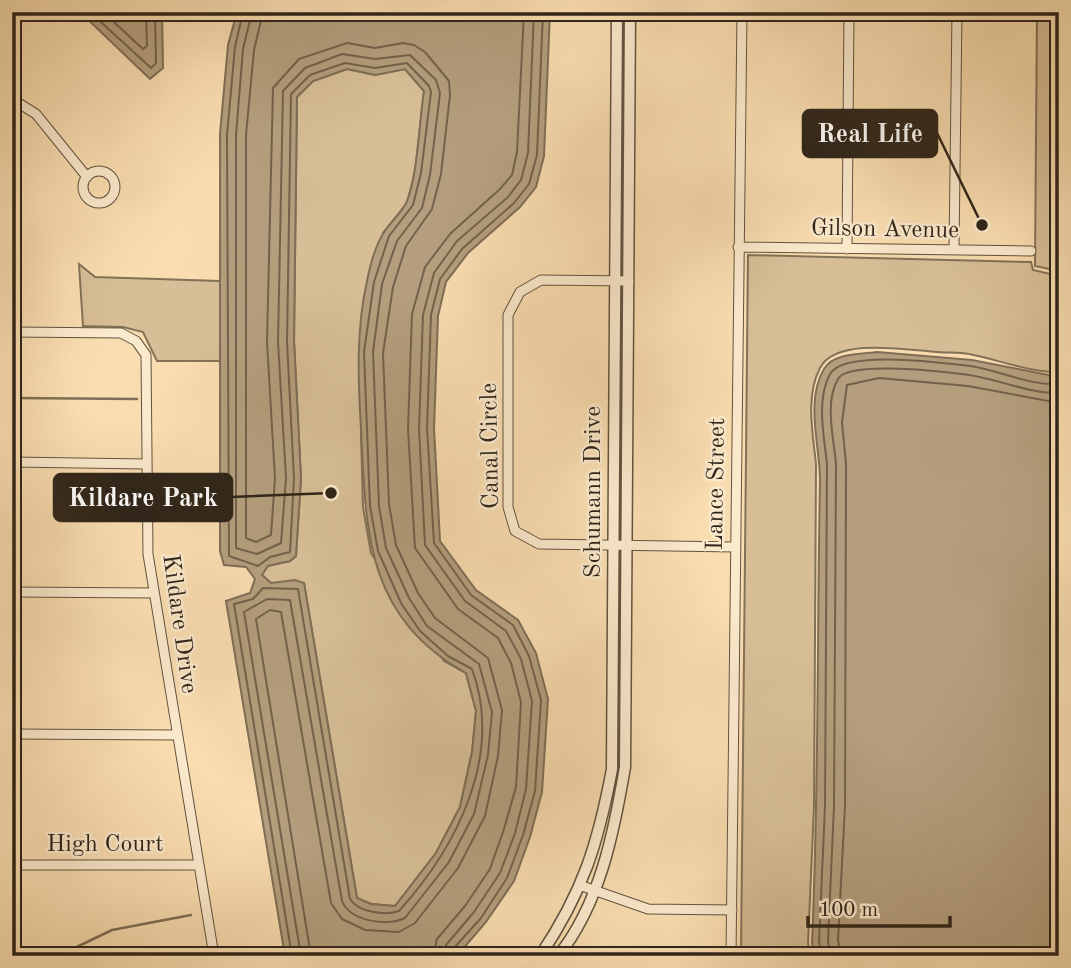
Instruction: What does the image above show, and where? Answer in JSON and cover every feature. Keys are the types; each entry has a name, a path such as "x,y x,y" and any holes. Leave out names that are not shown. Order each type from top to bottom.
{"street":[{"name":"Schumann Drive","path":"558,956 595,892 618,809 625,767 616,281 617,12"},
{"name":"Schumann Drive","path":"540,956 564,921 582,886 596,846 612,769 629,281 630,12"},
{"name":"Lance Street","path":"731,956 742,12"},
{"path":"848,249 849,12"},
{"path":"954,249 957,12"},
{"path":"12,99 36,114 87,177"},
{"name":"Gilson Avenue","path":"738,247 1031,251"},
{"name":"Canal Circle","path":"629,281 541,280 520,292 508,315 508,506 515,531 540,544 735,547"},
{"name":"Kildare Drive","path":"12,332 112,332 127,335 141,345 148,365 148,554 214,956"},
{"path":"12,463 146,464"},
{"path":"12,593 153,593"},
{"path":"12,734 176,735"},
{"name":"High Court","path":"12,865 198,865"},
{"path":"582,886 648,909 732,910"}],"shaded area":[{"path":"1037,12 1059,12 1059,271 1035,266"},
{"path":"347,69 375,75 405,69 424,91 415,172 407,203 383,233 361,434 363,507 371,553 444,661 466,673 476,711 472,752 460,807 436,853 395,906 371,904 357,898 304,583 271,583 262,575 267,566 290,561 296,556 301,478 294,341 297,97 313,81"},
{"path":"748,255 1031,262 1033,270 1059,276 1059,372 1025,368 965,353 874,348 841,352 828,358 815,379 811,403 816,464 814,806 808,943 811,956 741,956"},
{"path":"79,264 95,277 220,281 220,361 157,361 143,332 123,327 83,326"}],"water":[{"path":"80,12 162,12 163,68 150,79"},
{"path":"237,12 550,12 544,156 536,187 520,207 468,253 446,282 438,316 434,428 440,541 476,590 518,620 536,653 548,699 542,792 530,837 514,881 486,922 457,956 285,956 226,601 250,593 255,579 246,567 224,565 220,551 220,134 228,45","holes":["347,69 375,75 405,69 424,91 411,190 405,205 376,248 363,299 359,392 365,503 370,536 378,568 390,598 408,625 433,650 466,673 476,711 472,752 460,807 436,853 395,906 371,904 357,898 304,583 295,580 271,583 262,575 268,566 290,561 296,556 301,478 294,341 297,97 313,81"]},
{"path":"877,352 972,360 1059,377 1059,956 815,956 812,943 820,480 815,395 818,381 828,364 848,355"}],"waterway":[{"path":"12,398 137,399"},
{"path":"58,956 112,930 191,915"}],"place":[{"name":"Real Life","path":"982,225"},
{"name":"Kildare Park","path":"331,493"}]}
